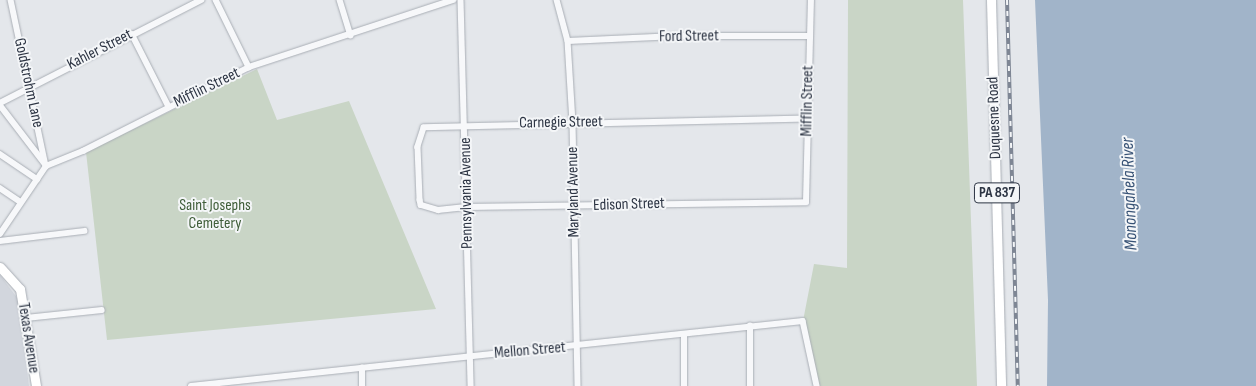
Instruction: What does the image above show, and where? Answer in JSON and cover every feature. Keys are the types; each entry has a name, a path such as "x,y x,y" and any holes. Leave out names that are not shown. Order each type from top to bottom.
{"main road":[{"name":"Duquesne Road","path":"991,0 1001,386"},
{"name":"Texas Avenue","path":"0,268 20,289 36,386"}],"street":[{"name":"Goldstrohm Lane","path":"11,0 27,87 46,166"},
{"name":"Kahler Street","path":"0,104 27,87 201,0"},
{"path":"216,0 249,67"},
{"path":"340,0 351,35"},
{"name":"Mifflin Street","path":"46,166 83,151 249,67 453,0"},
{"name":"Pennsylvania Avenue","path":"461,0 472,356 471,386"},
{"name":"Maryland Avenue","path":"557,0 568,41 573,123 579,347 578,386"},
{"name":"Mifflin Street","path":"806,202 811,0"},
{"path":"132,34 169,107"},
{"name":"Ford Street","path":"568,41 677,36 809,36"},
{"path":"0,104 46,166 0,234"},
{"name":"Carnegie Street","path":"452,209 438,210 422,204 420,134 424,128 466,125 807,119"},
{"path":"0,154 37,179"},
{"path":"0,188 21,202"},
{"name":"Edison Street","path":"452,209 468,206 574,207 806,202"},
{"path":"0,241 84,231"},
{"path":"26,318 102,310"},
{"name":"Mellon Street","path":"191,386 255,384 362,368 684,336 750,326 803,321 817,386"},
{"path":"750,326 750,386"},
{"path":"684,336 684,386"},
{"path":"362,368 362,386"}],"shaded area":[{"path":"0,275 18,299 29,386 0,386"}],"green space":[{"path":"848,0 963,0 977,386 817,386 803,321 814,264 847,268"},
{"name":"Saint Josephs Cemetery","path":"257,69 277,120 349,101 436,309 107,340 86,152"}],"water":[{"name":"Monongahela River","path":"1035,0 1256,0 1256,386 1047,386 1048,300"}],"railway":[{"path":"1007,0 1018,386"}]}
